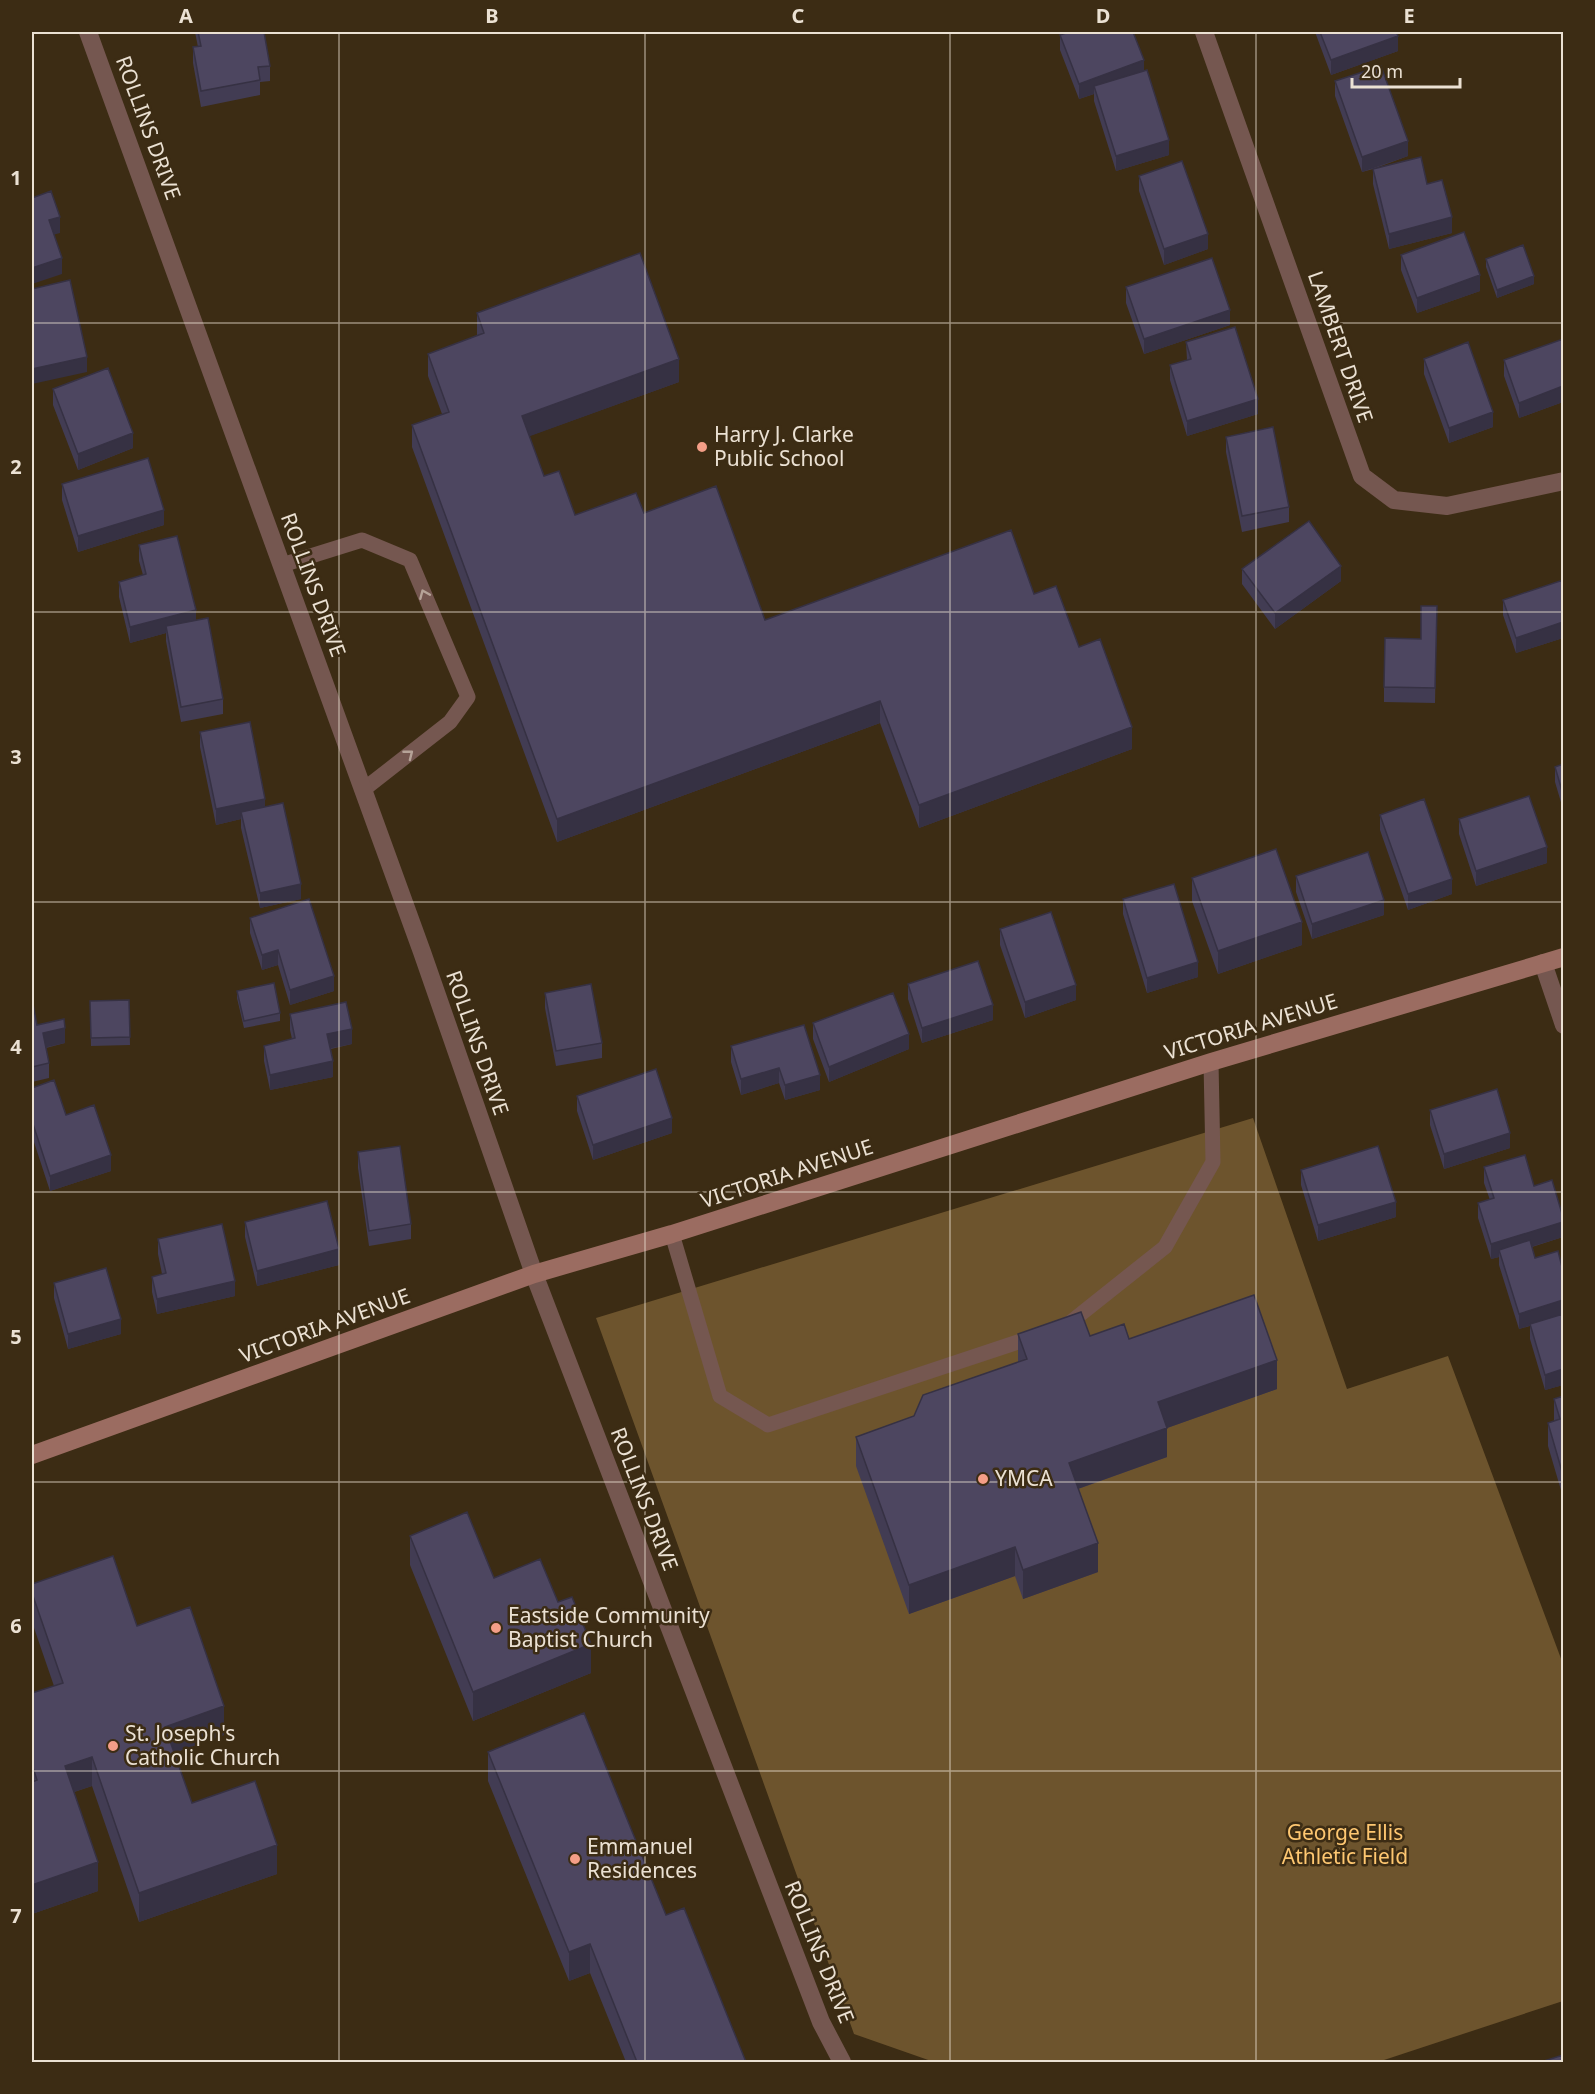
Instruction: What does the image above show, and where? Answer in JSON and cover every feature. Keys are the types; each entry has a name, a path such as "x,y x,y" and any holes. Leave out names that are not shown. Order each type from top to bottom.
{"street":[{"name":"ROLLINS DRIVE","path":"88,32 363,790 534,1274 821,2022 842,2062"},
{"name":"LAMBERT DRIVE","path":"1204,32 1362,476 1394,500 1447,506 1563,481"},
{"name":"VICTORIA AVENUE","path":"32,1455 534,1274 672,1234 1211,1062 1563,957"},
{"path":"1543,963 1563,1025"}],"lane":[{"path":"282,566 362,540 410,560 468,697 450,722 363,790"},
{"path":"672,1234 720,1396 768,1425 1072,1324 1165,1247 1213,1162 1211,1062"}],"green space":[{"name":"George Ellis Athletic Field","path":"1253,1118 1347,1389 1448,1356 1563,1664 1563,2001 1378,2062 934,2062 854,2034 596,1318"}],"building":[{"path":"198,32 264,32 270,66 258,67 260,80 201,91 193,47 201,46"},
{"path":"1069,32 1133,32 1144,60 1079,84 1060,35"},
{"path":"1320,32 1396,32 1398,36 1331,60"},
{"path":"1381,66 1408,141 1362,157 1335,81"},
{"path":"1147,70 1169,140 1116,156 1094,86"},
{"path":"1421,157 1427,184 1442,180 1452,217 1389,234 1373,169"},
{"path":"1182,161 1208,234 1164,249 1139,176"},
{"path":"51,191 60,217 49,220 62,258 32,268 32,198"},
{"path":"1464,232 1480,275 1417,298 1401,255"},
{"path":"1523,245 1534,276 1497,290 1486,259"},
{"path":"640,253 679,359 522,416 544,476 559,471 575,515 636,493 644,513 716,486 765,620 1011,530 1034,594 1056,586 1079,647 1100,639 1132,727 919,805 880,701 557,819 412,425 449,412 428,354 484,333 477,313"},
{"path":"1212,258 1230,310 1144,339 1126,287"},
{"path":"70,280 87,357 32,369 32,289"},
{"path":"1235,327 1258,399 1187,421 1170,365 1191,359 1186,342"},
{"path":"1563,339 1563,386 1519,403 1504,360"},
{"path":"1468,342 1493,412 1449,428 1424,359"},
{"path":"108,368 133,433 78,454 53,389"},
{"path":"1273,427 1289,507 1242,516 1226,437"},
{"path":"148,458 164,510 78,536 62,484"},
{"path":"1309,521 1341,566 1275,613 1242,569"},
{"path":"177,536 196,610 130,627 119,582 146,574 139,545"},
{"path":"1563,580 1563,622 1516,638 1503,600"},
{"path":"1421,606 1437,606 1435,688 1384,687 1385,638 1421,639"},
{"path":"208,618 223,699 181,707 166,626"},
{"path":"250,722 265,799 216,809 200,732"},
{"path":"1563,764 1563,794 1555,767"},
{"path":"1529,796 1547,847 1476,871 1459,819"},
{"path":"1424,799 1452,879 1408,894 1380,815"},
{"path":"283,803 301,884 260,893 241,812"},
{"path":"1276,849 1302,922 1218,951 1192,878"},
{"path":"1368,852 1384,900 1312,924 1296,876"},
{"path":"1174,884 1198,962 1147,978 1123,899"},
{"path":"309,899 334,976 290,990 278,950 262,955 250,918"},
{"path":"1051,912 1076,985 1025,1002 1000,929"},
{"path":"978,961 993,1005 922,1028 908,984"},
{"path":"274,983 280,1013 244,1021 237,991"},
{"path":"591,984 602,1043 556,1051 545,993"},
{"path":"893,993 909,1034 829,1067 813,1023"},
{"path":"32,999 37,1025 64,1019 65,1028 43,1033 49,1063 32,1067"},
{"path":"129,1000 130,1037 91,1038 90,1001"},
{"path":"346,1002 352,1029 327,1034 333,1061 270,1075 264,1046 295,1038 290,1014"},
{"path":"804,1025 820,1075 785,1085 779,1068 741,1079 731,1046"},
{"path":"656,1069 672,1118 593,1145 577,1096"},
{"path":"54,1080 66,1115 94,1105 111,1155 50,1176 32,1121 32,1088"},
{"path":"1497,1089 1510,1133 1444,1154 1430,1110"},
{"path":"400,1146 411,1224 369,1231 358,1152"},
{"path":"1378,1146 1396,1202 1318,1225 1301,1170"},
{"path":"1525,1155 1534,1186 1552,1180 1563,1222 1491,1244 1478,1203 1494,1198 1484,1167"},
{"path":"327,1201 339,1249 257,1271 245,1222"},
{"path":"222,1224 235,1281 157,1299 152,1277 166,1273 158,1239"},
{"path":"1530,1240 1535,1258 1558,1251 1563,1271 1563,1300 1519,1314 1499,1250"},
{"path":"106,1268 121,1319 68,1334 54,1283"},
{"name":"YMCA","path":"1254,1295 1277,1360 1158,1402 1167,1428 1069,1463 1098,1543 1023,1570 1015,1547 909,1585 856,1437 914,1416 923,1395 1027,1359 1018,1334 1081,1312 1090,1336 1124,1324 1129,1339"},
{"path":"1563,1314 1563,1369 1545,1375 1530,1324"},
{"path":"1563,1396 1563,1475 1548,1423 1560,1419 1554,1399"},
{"name":"Eastside Community Baptist Church","path":"467,1512 494,1578 540,1559 558,1602 572,1597 591,1644 473,1692 410,1536"},
{"name":"St. Joseph's Catholic Church","path":"113,1556 137,1626 190,1607 224,1706 165,1727 192,1803 255,1781 277,1845 139,1893 92,1757 65,1766 98,1862 32,1885 32,1782 37,1780 32,1765 32,1693 63,1683 32,1593 32,1584"},
{"name":"Emmanuel Residences","path":"584,1713 666,1915 684,1908 746,2062 637,2062 590,1944 569,1952 488,1752"},
{"path":"1563,2055 1563,2062 1541,2062"}],"place":[{"name":"Harry J. Clarke Public School","path":"702,447"},
{"name":"YMCA","path":"983,1479"},
{"name":"Eastside Community Baptist Church","path":"496,1628"},
{"name":"St. Joseph's Catholic Church","path":"113,1746"},
{"name":"Emmanuel Residences","path":"575,1859"}]}
